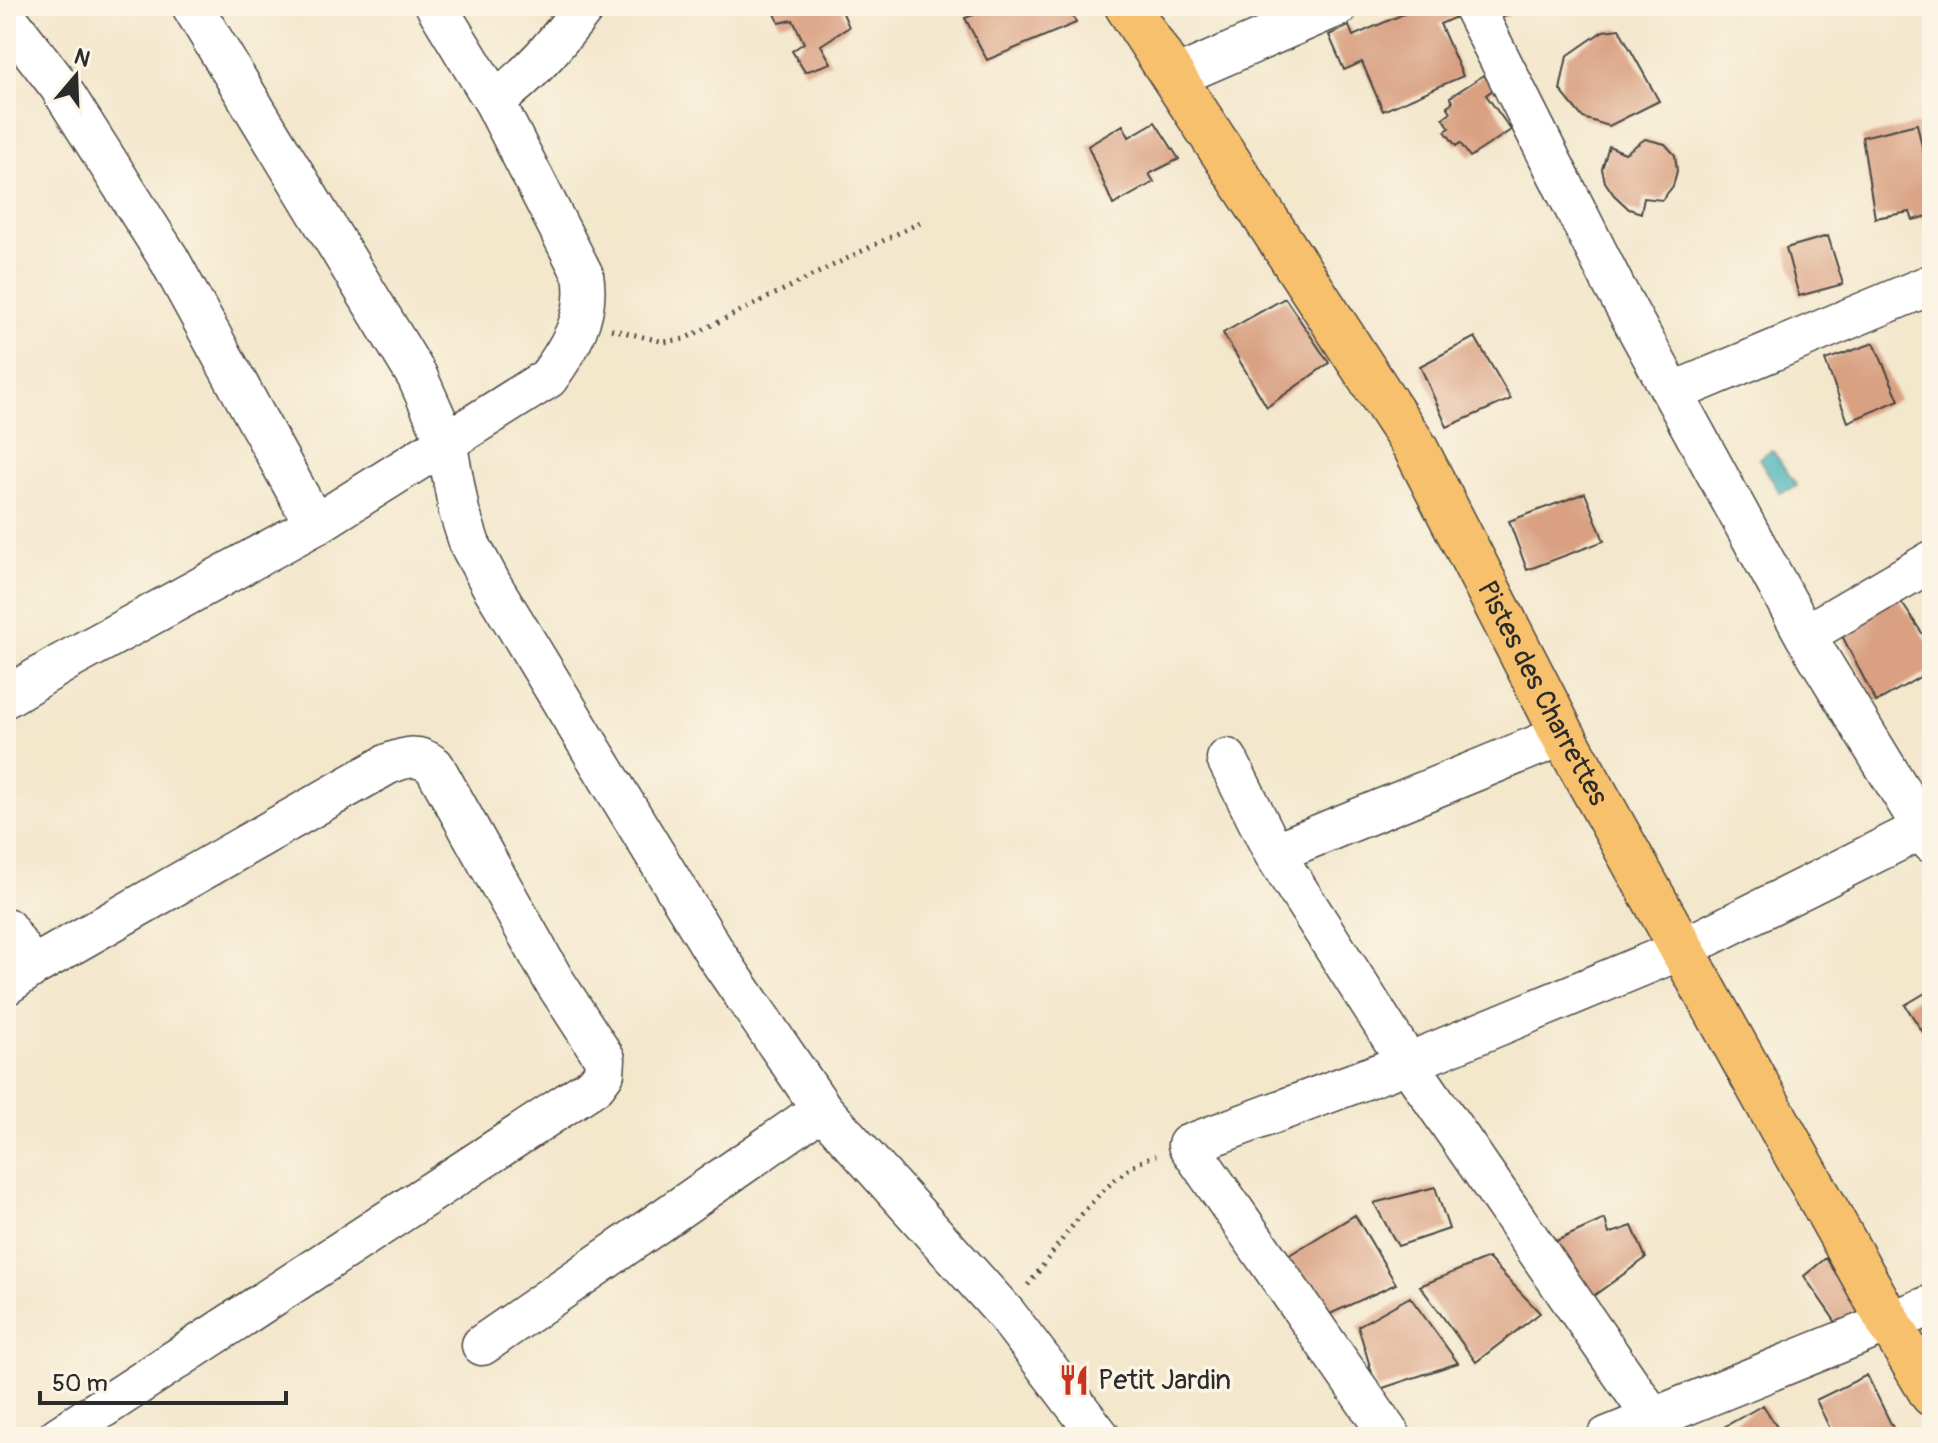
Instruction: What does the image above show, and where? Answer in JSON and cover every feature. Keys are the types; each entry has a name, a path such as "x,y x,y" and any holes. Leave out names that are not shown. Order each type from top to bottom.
{"main road":[{"name":"Pistes des Charrettes","path":"1127,6 1415,447 1563,735 1680,950 1932,1394"}],"street":[{"path":"192,6 417,376 446,441 459,511 470,545 715,953 822,1109 1006,1314 1100,1437"},
{"path":"6,697 315,525 548,378 568,351 586,295 583,275 494,101 436,6"},
{"path":"494,101 519,83 542,59 585,6"},
{"path":"1175,77 1338,6"},
{"path":"1391,1437 1188,1145 1408,1063 1680,950 1929,832 1805,635 1614,286 1473,6"},
{"path":"6,17 60,87 169,259 315,525"},
{"path":"1674,392 1932,284"},
{"path":"1805,635 1932,561"},
{"path":"1274,853 1563,735"},
{"path":"6,928 19,976 388,764 413,756 425,759 434,766 553,979 605,1059 604,1073 595,1085 58,1437"},
{"path":"1227,759 1274,853 1408,1063 1660,1428"},
{"path":"482,1345 822,1109"},
{"path":"1607,1437 1660,1428 1932,1305"}],"path":[{"path":"579,322 664,342 684,339 923,221"},
{"path":"1006,1314 1104,1189 1131,1165 1188,1145"}],"water":[{"path":"1772,450 1797,486 1780,493 1759,458"}],"building":[{"path":"772,6 840,6 849,27 821,45 831,63 805,72 792,51 804,43 793,20 779,23"},
{"path":"987,6 1069,6 1076,23 987,60 965,18 988,10"},
{"path":"1422,6 1450,6 1456,17 1440,24 1463,76 1383,111 1362,62 1344,70 1329,35 1349,26 1353,36"},
{"path":"1487,6 1530,6 1494,21"},
{"path":"1619,29 1659,101 1609,126 1583,118 1560,90 1567,56 1603,31"},
{"path":"1484,75 1494,89 1486,95 1511,130 1470,157 1460,143 1456,146 1445,131 1450,128 1443,118 1451,112 1447,106 1453,102 1450,97"},
{"path":"1155,122 1179,159 1149,174 1154,182 1113,205 1088,146 1123,125 1129,137"},
{"path":"1917,124 1932,180 1932,215 1913,220 1910,212 1875,218 1862,137"},
{"path":"1645,139 1665,144 1675,155 1677,171 1673,186 1662,200 1644,198 1641,213 1629,209 1614,195 1605,182 1602,169 1609,146 1625,153"},
{"path":"1828,236 1843,284 1799,296 1786,248"},
{"path":"1285,298 1329,363 1267,407 1223,333"},
{"path":"1475,337 1511,399 1447,427 1420,366"},
{"path":"1874,343 1899,400 1848,422 1825,360"},
{"path":"1585,493 1604,541 1527,570 1509,521"},
{"path":"1896,594 1932,648 1932,670 1876,702 1836,624"},
{"path":"1932,989 1932,1046 1905,1005"},
{"path":"1435,1187 1449,1229 1398,1246 1374,1203"},
{"path":"1355,1215 1396,1284 1319,1319 1286,1257"},
{"path":"1605,1219 1609,1234 1632,1226 1646,1258 1582,1304 1547,1245"},
{"path":"1488,1258 1540,1313 1476,1362 1420,1286"},
{"path":"1826,1258 1864,1316 1842,1331 1804,1276"},
{"path":"1410,1297 1458,1363 1377,1390 1358,1326"},
{"path":"1867,1375 1896,1434 1890,1437 1834,1437 1816,1400"},
{"path":"1763,1405 1783,1437 1726,1437 1724,1427"}],"place":[{"name":"Petit Jardin","path":"1074,1380"}]}
